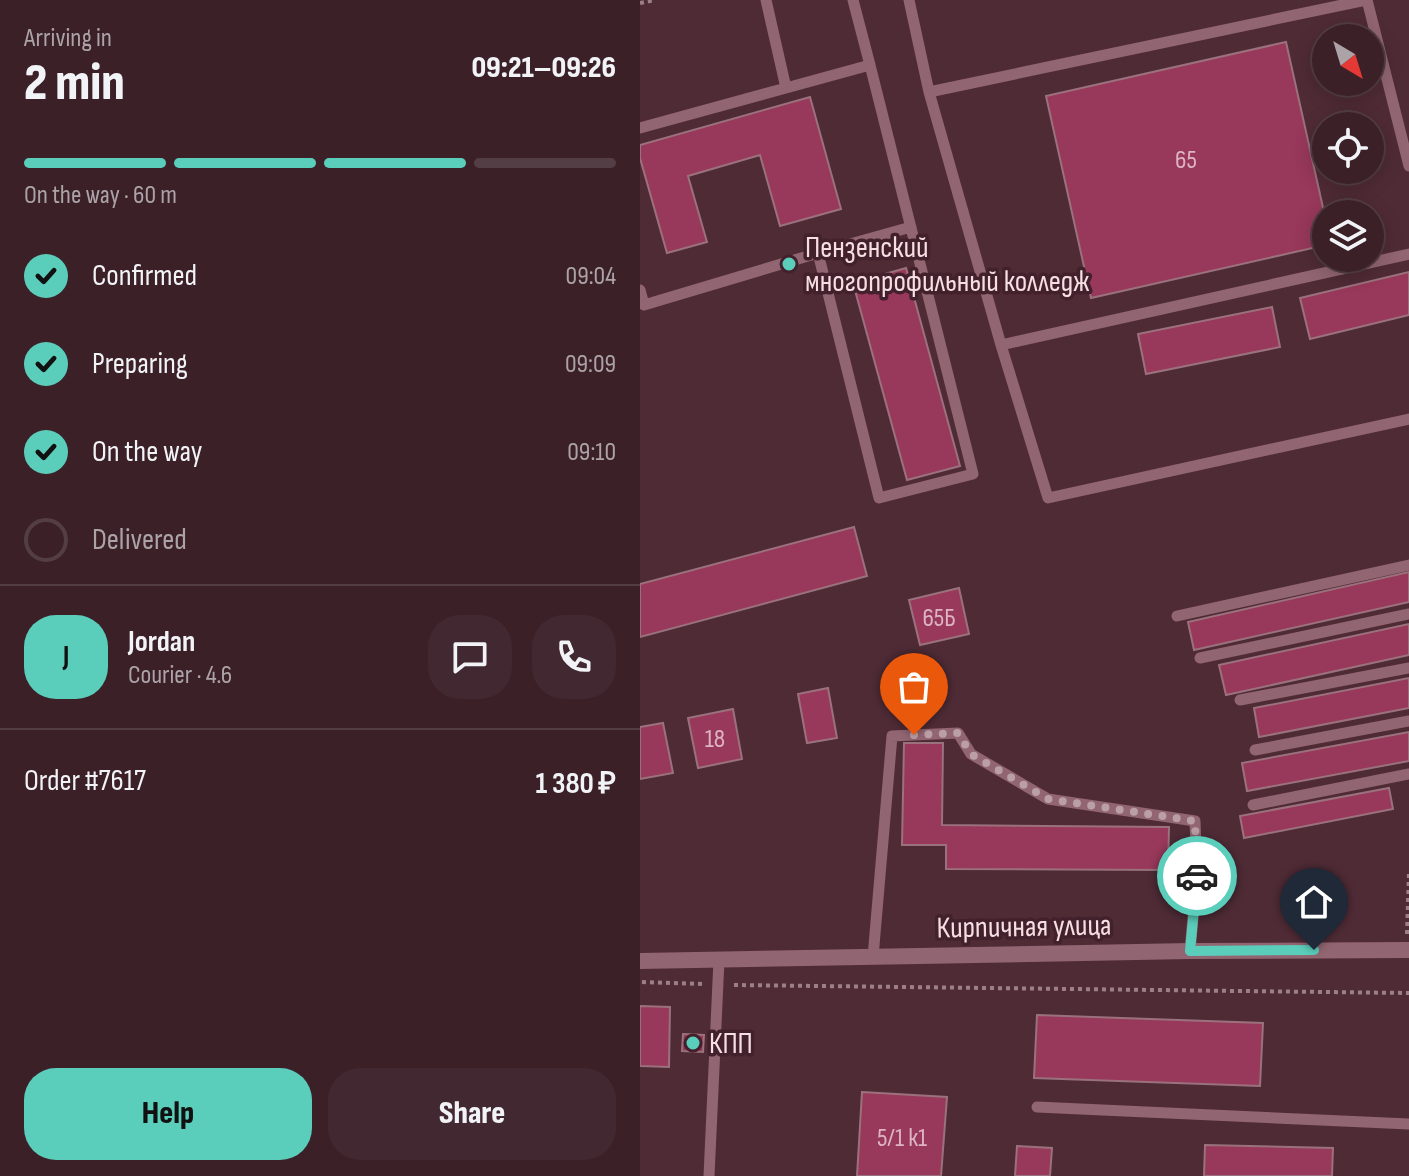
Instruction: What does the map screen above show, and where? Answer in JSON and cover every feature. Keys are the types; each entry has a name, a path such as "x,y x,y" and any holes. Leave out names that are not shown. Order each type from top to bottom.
{"street":[{"name":"Кирпичная улица","path":"640,961 1408,950"}],"lane":[{"path":"766,0 786,88"},
{"path":"818,253 879,498 973,474 853,0"},
{"path":"909,0 929,92 1048,498 1409,419"},
{"path":"929,92 1367,0 1409,166"},
{"path":"640,128 870,65"},
{"path":"640,290 642,305 911,227"},
{"path":"1001,345 1409,254"},
{"path":"1177,616 1409,565"},
{"path":"1200,658 1409,614"},
{"path":"1240,700 1409,668"},
{"path":"1255,750 1409,721"},
{"path":"873,957 892,736 958,733 971,754 1048,799 1195,821 1197,873 1190,951"},
{"path":"1253,805 1409,774"},
{"path":"709,1176 719,960"},
{"path":"1037,1107 1409,1124"}],"path":[{"path":"640,3 655,0"},
{"path":"1408,950 1409,872"},
{"path":"640,982 1409,993"}],"building":[{"path":"1286,42 1312,158 1312,184 1318,184 1321,200 1312,200 1312,248 1091,298 1046,96"},
{"path":"810,97 841,209 780,226 760,155 688,176 707,242 667,253 640,158 640,145"},
{"path":"906,268 960,466 907,480 853,283"},
{"path":"1409,272 1409,315 1310,339 1300,298"},
{"path":"1272,307 1280,347 1146,374 1138,334"},
{"path":"854,527 867,576 640,637 640,584"},
{"path":"1409,572 1409,602 1194,650 1188,622"},
{"path":"959,588 969,634 920,645 909,600"},
{"path":"1409,624 1409,655 1226,695 1219,665"},
{"path":"1409,678 1409,708 1259,737 1254,708"},
{"path":"828,688 837,738 807,743 798,694"},
{"path":"733,709 742,759 698,768 688,718"},
{"path":"663,723 673,773 640,779 640,727"},
{"path":"1409,732 1409,761 1247,791 1242,763"},
{"path":"904,743 943,743 942,825 1169,827 1168,870 946,869 946,845 902,845"},
{"path":"1389,788 1393,809 1244,838 1240,816"},
{"path":"640,1006 670,1007 669,1067 640,1066"},
{"path":"1037,1015 1263,1023 1260,1086 1034,1078"},
{"name":"КПП","path":"683,1034 704,1035 703,1052 682,1051"},
{"path":"862,1092 947,1097 941,1176 857,1176"},
{"path":"1205,1145 1333,1148 1332,1176 1204,1176"},
{"path":"1017,1146 1052,1148 1050,1176 1015,1176"}],"way so far":[{"path":"914,735 958,733 971,754 1048,799 1195,821 1197,876"}],"place":[{"name":"Пензенский многопрофильный колледж","path":"789,264"},
{"name":"КПП","path":"693,1043"}],"route":[{"path":"1197,876 1190,951 1314,950"}]}
